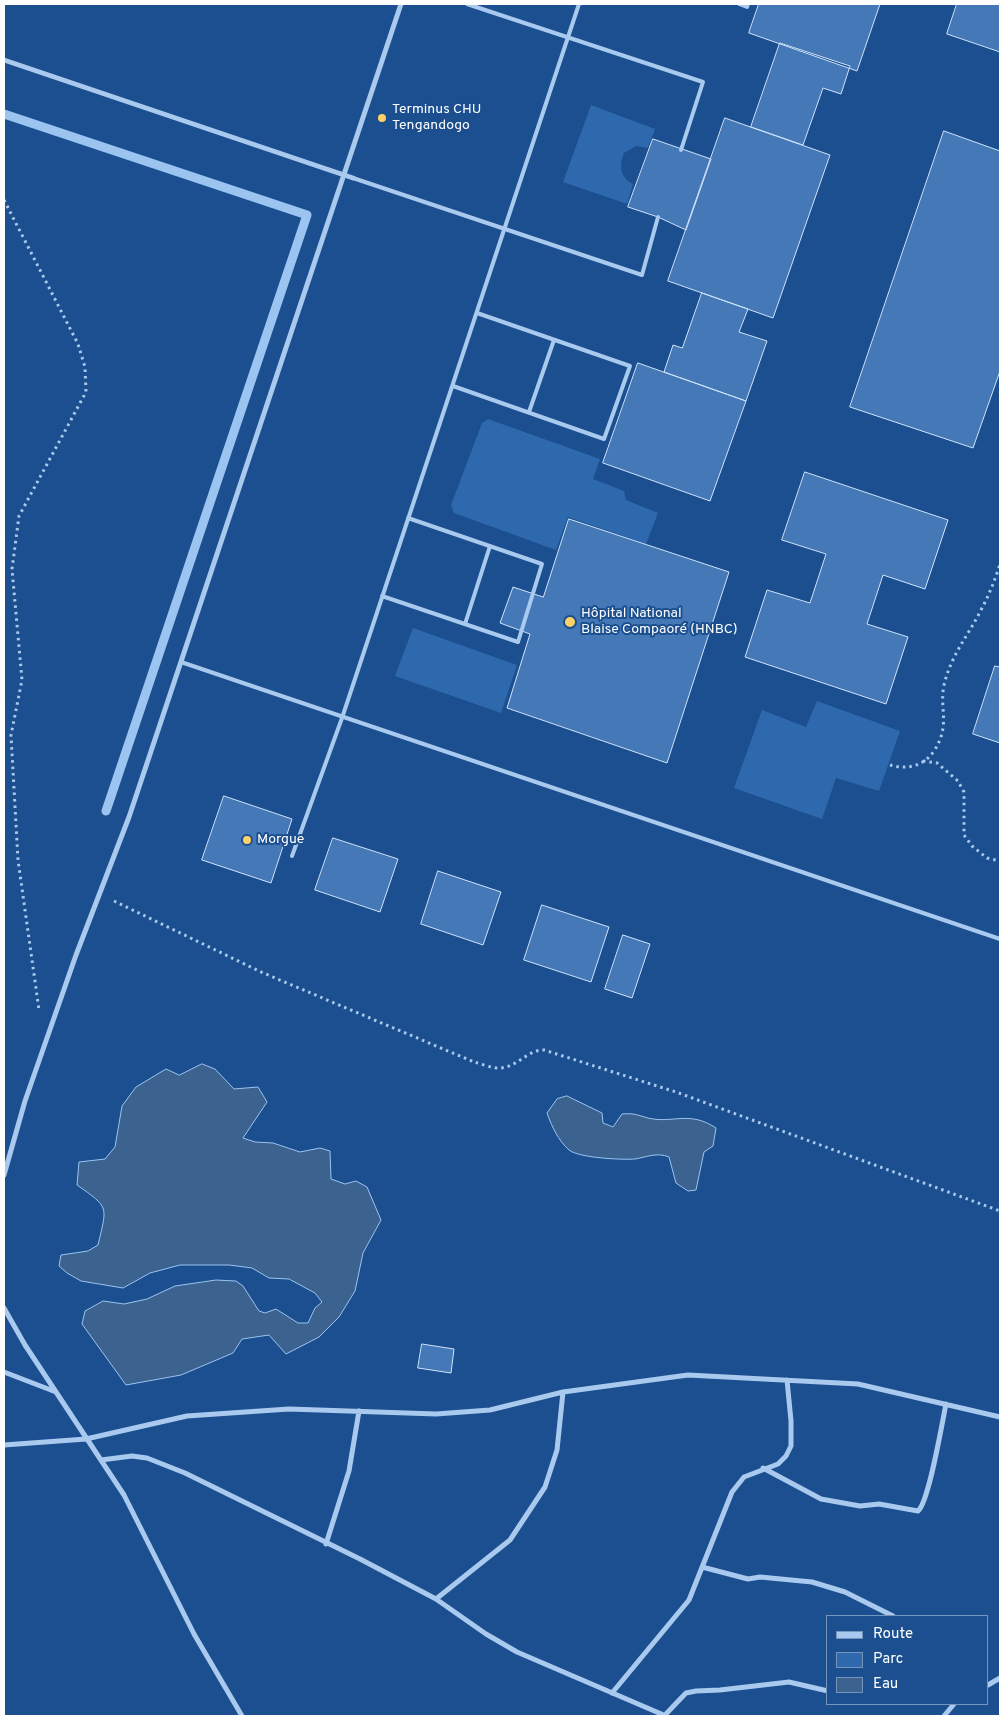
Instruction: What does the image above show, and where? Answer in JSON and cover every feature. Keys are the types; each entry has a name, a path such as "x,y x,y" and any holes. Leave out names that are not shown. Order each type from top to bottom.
{"street":[{"path":"4,1175 25,1101 99,893 120,841 401,4"},
{"path":"4,60 353,178"},
{"path":"4,1308 86,1439 124,1495 194,1634 242,1716"},
{"path":"4,1372 56,1392"},
{"path":"4,1445 86,1439 187,1416 289,1409 436,1414 490,1410 563,1392 688,1375 858,1384 1000,1416"},
{"path":"612,1693 689,1600 732,1492 744,1477 763,1468 778,1464 786,1456 790,1446 792,1421 787,1380"},
{"path":"436,1599 510,1540 545,1487 557,1450 563,1392"},
{"path":"763,1468 822,1499 860,1506 879,1504 918,1511 922,1506 933,1471 946,1404"},
{"path":"326,1544 349,1471 359,1411"},
{"path":"101,1460 132,1456 147,1458 185,1473 326,1544 360,1558 436,1599 486,1634 517,1652 665,1716 686,1693 696,1690 720,1690 789,1682 826,1691"},
{"path":"702,1567 748,1580 760,1577 812,1582 845,1592 891,1615"},
{"path":"989,1684 1000,1678"},
{"path":"944,1716 953,1705"}],"lane":[{"path":"467,4 703,82 681,150"},
{"path":"292,856 342,718 579,4"},
{"path":"739,4 747,7 748,4"},
{"path":"353,178 642,275 658,217"},
{"path":"452,386 604,439 630,366 477,313"},
{"path":"529,412 554,340"},
{"path":"382,596 518,642 542,564 408,518"},
{"path":"464,624 490,546"},
{"path":"181,662 1000,939"}],"path":[{"path":"4,200 78,344 85,367 86,392 19,516 12,569 22,680 11,735 18,860 39,1012"},
{"path":"890,765 909,767 923,761 934,752 945,719 944,685 956,650 981,610 1000,564"},
{"path":"923,761 937,763 958,781 964,792 964,835 972,846 987,858 1000,861"},
{"path":"99,893 261,972 474,1062 500,1068 512,1066 530,1052 544,1050 676,1092 1000,1211"}],"green space":[{"path":"591,105 655,129 648,148 636,146 624,153 621,162 623,175 633,184 627,204 563,182"},
{"path":"488,419 600,459 593,479 624,491 626,500 658,513 646,544 568,517 556,550 454,513 451,505 482,423"},
{"path":"413,628 517,665 501,713 395,676"},
{"path":"817,701 900,731 879,791 836,778 822,819 734,788 762,710 806,727"}],"water":[{"path":"202,1064 215,1069 234,1089 258,1087 267,1102 243,1138 255,1142 273,1143 300,1152 320,1148 330,1151 331,1179 345,1184 356,1181 367,1187 381,1220 363,1253 355,1291 339,1317 319,1337 286,1354 269,1335 242,1339 233,1353 181,1375 126,1385 82,1324 85,1311 103,1301 124,1304 147,1299 175,1286 216,1280 236,1281 243,1286 259,1311 265,1313 276,1309 298,1323 308,1323 315,1308 322,1302 315,1293 289,1279 269,1278 252,1268 229,1265 180,1265 150,1273 123,1288 81,1281 59,1266 61,1255 88,1251 98,1245 103,1222 104,1215 101,1204 77,1185 79,1162 105,1159 115,1147 122,1106 136,1087 166,1069 179,1075"},
{"path":"567,1096 602,1113 603,1123 613,1127 622,1114 636,1114 665,1120 698,1120 716,1128 713,1146 704,1152 696,1190 688,1191 676,1183 669,1157 652,1155 635,1159 611,1159 591,1157 569,1150 556,1133 547,1113 557,1099"}],"building":[{"path":"759,4 880,4 857,71 749,33"},
{"path":"957,4 1000,4 1000,52 947,34"},
{"path":"780,43 850,66 841,94 823,88 803,145 751,127"},
{"path":"725,118 830,155 773,318 668,281"},
{"path":"944,131 1000,151 1000,371 973,448 850,407"},
{"path":"653,139 711,159 686,230 658,217 628,207"},
{"path":"702,293 748,309 739,332 767,341 746,401 664,372 673,345 682,348"},
{"path":"638,363 746,401 710,501 603,463"},
{"path":"805,472 948,520 925,589 883,575 867,624 908,637 886,704 745,657 767,590 810,603 826,554 782,540"},
{"path":"569,519 729,572 667,763 507,708 530,634 500,623 513,587 543,597"},
{"path":"995,666 1000,667 1000,743 973,734"},
{"name":"Morgue","path":"224,796 292,819 271,883 202,860"},
{"path":"333,838 398,859 380,912 315,890"},
{"path":"438,871 501,892 483,945 421,924"},
{"path":"542,905 609,927 591,982 524,960"},
{"path":"623,935 650,944 632,998 605,989"},
{"path":"422,1344 454,1349 451,1373 418,1368"}],"waterway":[{"path":"4,114 307,215 106,811"}],"place":[{"name":"Terminus CHU Tengandogo","path":"382,118"},
{"name":"Hôpital National Blaise Compaoré (HNBC)","path":"570,622"},
{"name":"Morgue","path":"247,840"}]}
